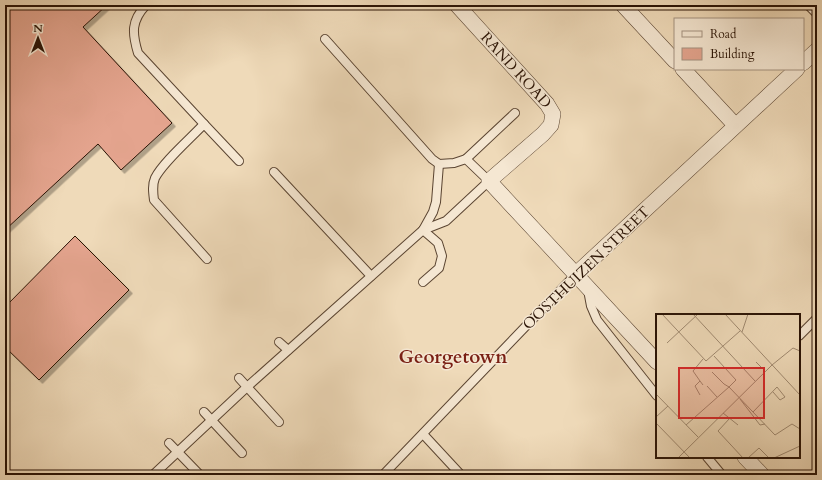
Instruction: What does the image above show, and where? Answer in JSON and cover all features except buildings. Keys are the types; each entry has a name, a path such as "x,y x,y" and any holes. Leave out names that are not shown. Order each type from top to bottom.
{"street":[{"name":"RAND ROAD","path":"457,5 547,104 553,114 551,125 543,134 489,181"},
{"path":"623,5 674,59"},
{"path":"804,62 817,50"},
{"path":"684,70 736,125"},
{"name":"OOSTHUIZEN STREET","path":"576,274 796,70"},
{"path":"489,181 656,361"},
{"path":"746,458 762,475"}],"lane":[{"path":"146,5 138,14 134,27 134,41 138,53 239,161"},
{"path":"808,5 817,14"},
{"path":"325,39 432,159 439,164 466,159 515,113"},
{"path":"204,124 161,168 154,179 152,190 154,200 207,259"},
{"path":"423,230 446,221 489,181 466,159"},
{"path":"153,475 247,387 423,230 433,212 436,202 439,164"},
{"path":"274,172 372,276"},
{"path":"423,230 438,243 442,256 439,268 423,282"},
{"name":"OOSTHUIZEN STREET","path":"383,475 576,274"},
{"path":"588,287 588,295 597,320 656,395"},
{"path":"800,335 817,318"},
{"path":"279,342 288,350"},
{"path":"239,378 278,422"},
{"path":"204,412 242,453"},
{"path":"423,434 461,475"},
{"path":"169,443 200,475"},
{"path":"708,458 722,475"}],"district":[{"name":"Georgetown","path":"453,356"}]}
